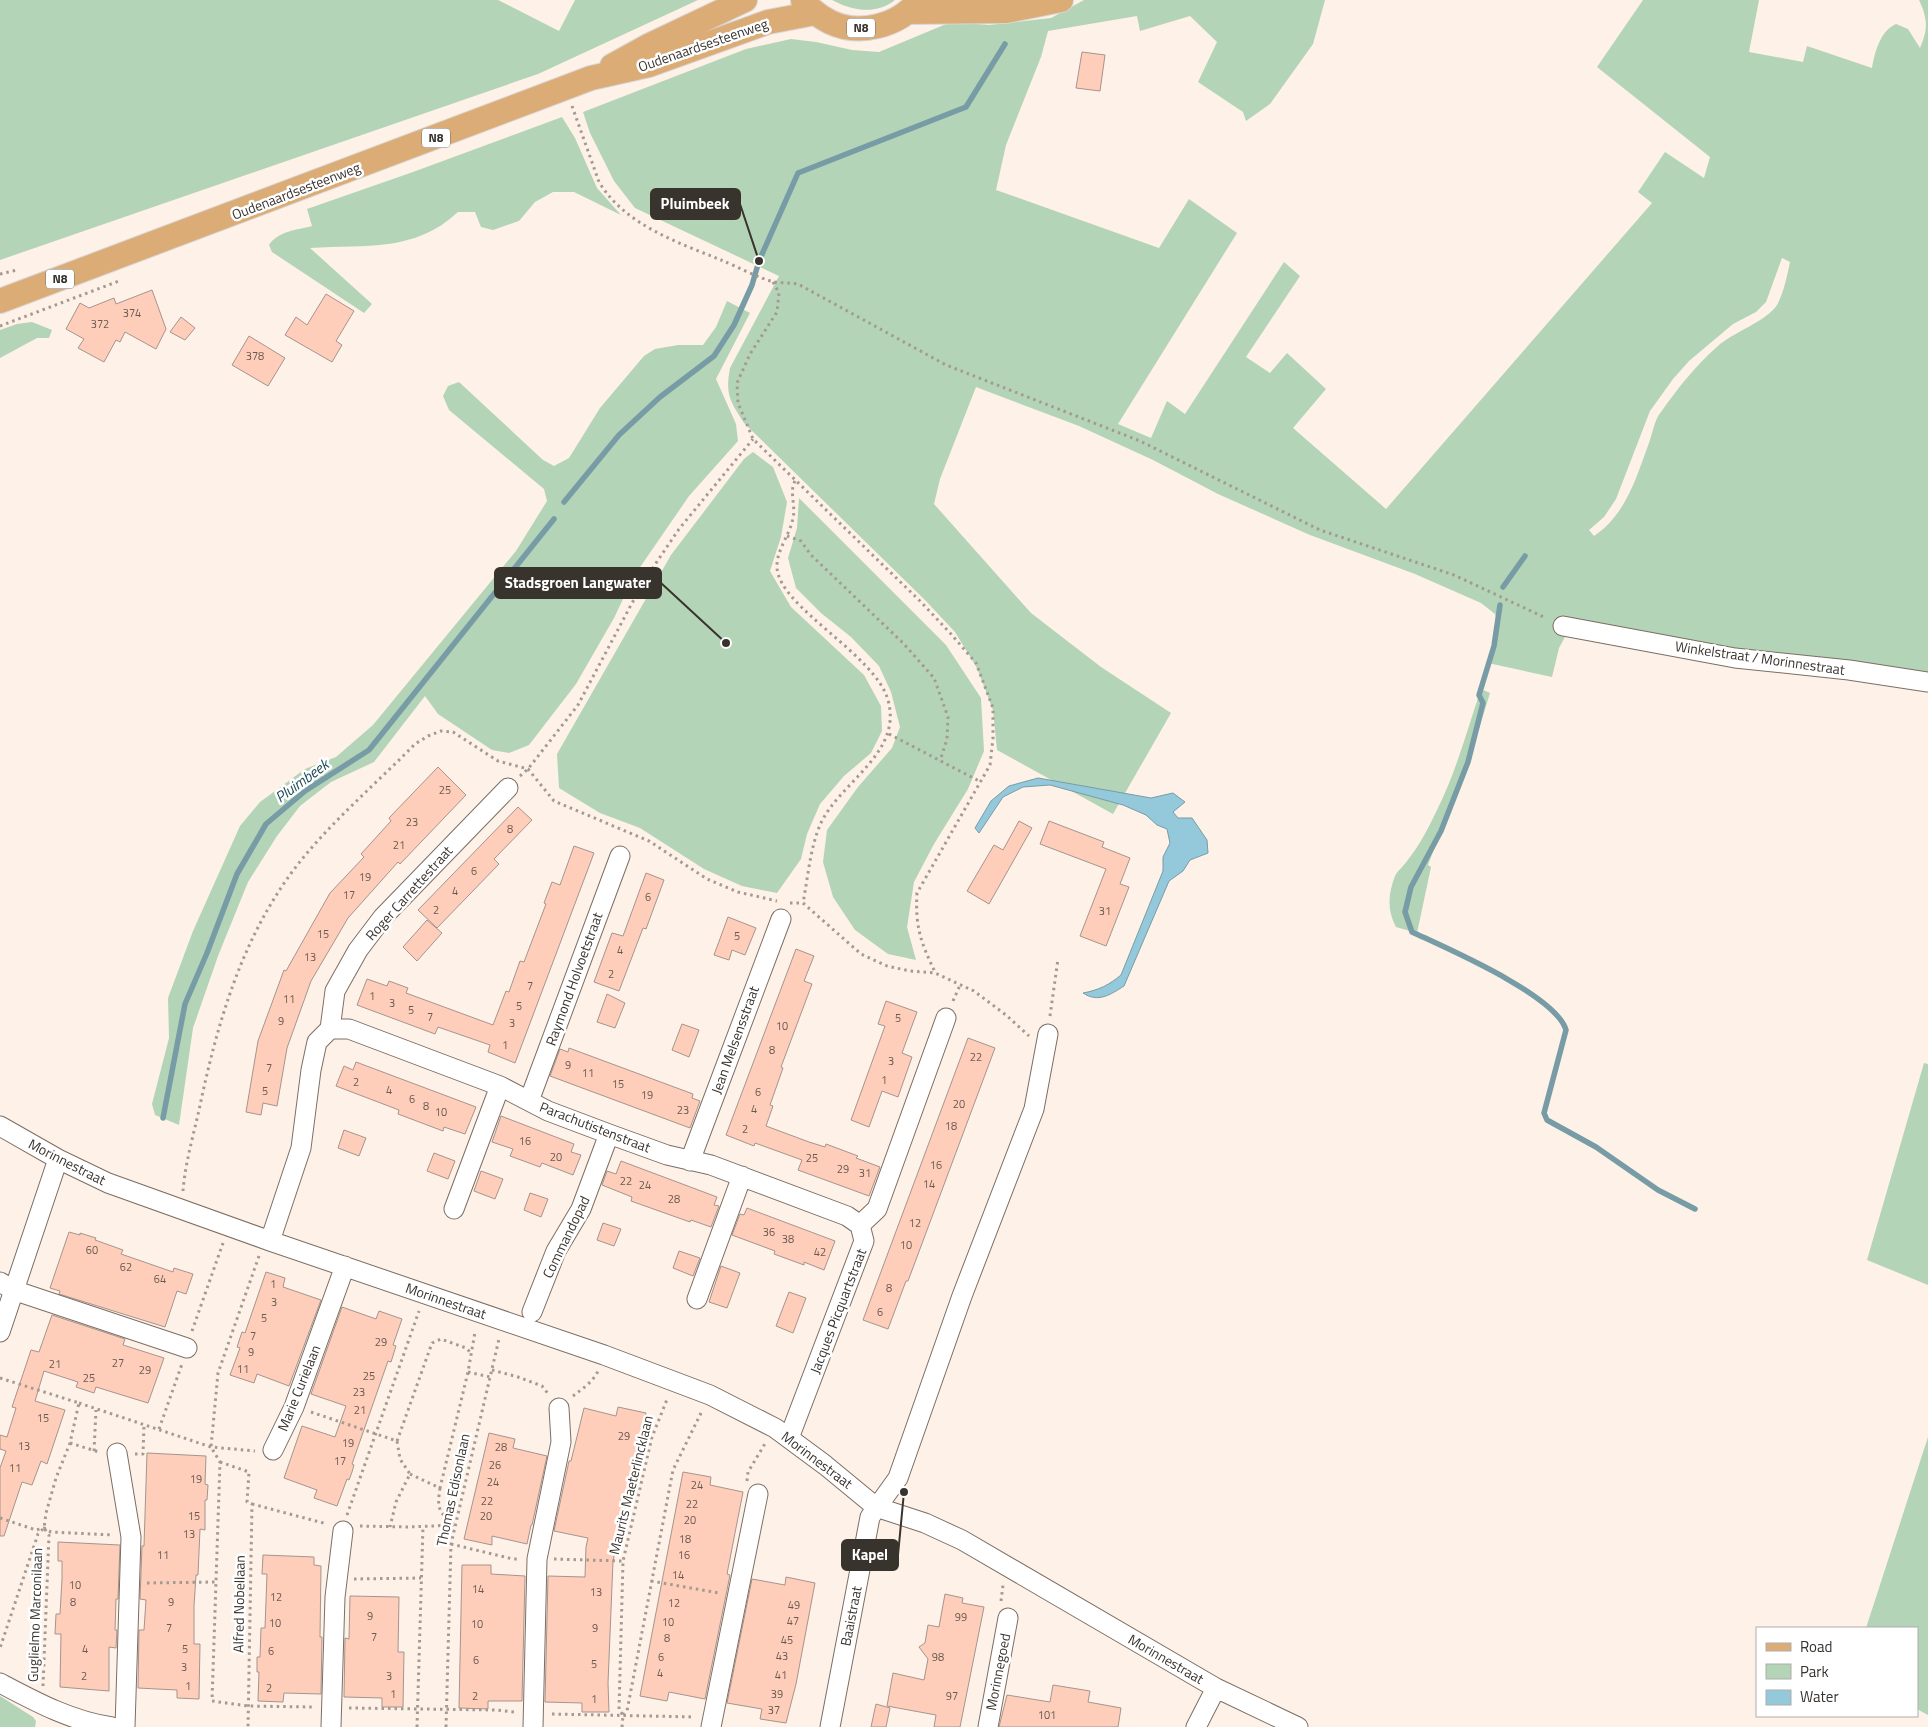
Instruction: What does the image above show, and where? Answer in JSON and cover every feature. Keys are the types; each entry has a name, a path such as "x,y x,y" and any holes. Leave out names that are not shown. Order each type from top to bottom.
{"main road":[{"name":"Oudenaardsesteenweg","path":"0,301 591,78 650,44 745,0"},
{"name":"N8","path":"997,0 1037,6"},
{"name":"N8","path":"808,6 832,23 851,28 871,28 890,22 913,6 1006,11 1061,0"},
{"name":"Oudenaardsesteenweg","path":"591,78 649,66 808,6"}],"street":[{"name":"Winkelstraat / Morinnestraat","path":"1563,626 1735,658 1849,670 1928,682"},
{"name":"Roger Carrettestraat","path":"267,1240 301,1148 311,1070 317,1042 330,1029 335,991 358,950 383,917 508,788"},
{"name":"Raymond Holvoetstraat","path":"529,1101 620,856"},
{"name":"Jean Melsensstraat","path":"690,1161 780,919"},
{"path":"860,1225 877,1209 946,1018"},
{"name":"Parachutistenstraat","path":"330,1029 349,1029 500,1086 548,1111 667,1155 711,1165 742,1176 847,1216 860,1225"},
{"path":"876,1507 898,1478 962,1296 1034,1108 1046,1042"},
{"path":"454,1209 500,1086"},
{"name":"Morinnestraat","path":"0,1126 58,1159 108,1183 267,1240 604,1355 710,1395 782,1433 876,1507 925,1523 962,1540 1216,1688 1298,1727"},
{"name":"Commandopad","path":"532,1312 556,1251 581,1209 609,1134"},
{"path":"0,1332 6,1286 58,1159"},
{"path":"697,1299 742,1176"},
{"name":"Jacques Picquartstraat","path":"782,1433 864,1241 860,1225"},
{"name":"Marie Curielaan","path":"273,1450 294,1407 345,1266"},
{"path":"6,1286 187,1348"},
{"path":"533,1720 536,1559 561,1442 558,1408"},
{"path":"118,1453 130,1538 125,1727"},
{"path":"712,1723 758,1494"},
{"name":"Baaistraat","path":"830,1727 870,1517 876,1507"},
{"path":"331,1727 335,1597 344,1526"},
{"name":"Morinnegoed","path":"988,1727 1008,1618"},
{"path":"0,1683 43,1705 91,1726 112,1727"},
{"path":"1196,1727 1216,1688"}],"path":[{"path":"563,89 573,109 599,182 613,201 637,220 669,240 773,282 798,284 946,366 1140,441 1320,530 1454,575 1563,626"},
{"path":"773,282 779,293 777,312 750,354 737,383 738,403 753,439 920,601 976,663 993,708 994,738 990,765 917,894 916,917 924,948 935,973"},
{"path":"528,769 578,705 632,603 654,566 679,530 753,439"},
{"path":"795,481 792,486 793,519 779,555 778,569 781,581 800,604 868,668 888,700 890,717 888,734 877,754 832,804 821,824 813,846 803,902"},
{"path":"787,536 801,541 811,555 904,644 934,678 948,716 948,739 940,761"},
{"path":"181,1209 183,1181 219,1025 248,948 273,900 318,841 415,744 441,731 453,732 498,761 528,769 554,801 648,841 707,879 738,892 786,903 803,902 862,954 887,966 910,971 935,973 974,991 1046,1042 1058,959"},
{"path":"888,734 981,782"},
{"path":"159,1429 228,1226"},
{"path":"220,1462 211,1447 218,1373 267,1240"},
{"path":"344,1526 424,1293"},
{"path":"418,1312 426,1315"},
{"name":"Thomas Edisonlaan","path":"446,1727 451,1544 504,1321"},
{"path":"455,1526 441,1514 438,1500 468,1372 475,1332 466,1330"},
{"path":"440,1488 410,1474 400,1459 397,1441 432,1343 441,1339 466,1348 470,1352"},
{"path":"492,1370 518,1376 542,1386 558,1408 595,1376 604,1355"},
{"path":"468,1372 490,1377"},
{"path":"0,1378 211,1447 247,1452 273,1450"},
{"name":"Maurits Maeterlincklaan","path":"623,1715 619,1710 624,1561 652,1437 674,1382"},
{"name":"Maurits Maeterlincklaan","path":"622,1727 623,1715 627,1711 673,1470 710,1395"},
{"name":"Guglielmo Marconilaan","path":"0,1648 38,1534 44,1528 46,1513 56,1478 70,1443 79,1403"},
{"path":"294,1407 397,1441"},
{"path":"70,1443 94,1451 96,1410"},
{"path":"118,1453 143,1454 144,1425"},
{"path":"758,1494 747,1483 748,1472 782,1433"},
{"name":"Alfred Nobellaan","path":"248,1706 212,1701 220,1462 249,1472 248,1502 252,1504 248,1727"},
{"path":"390,1527 396,1502 410,1474"},
{"path":"252,1504 324,1524 390,1527 455,1526"},
{"path":"0,1518 36,1530 44,1528 51,1532 115,1535 130,1538"},
{"name":"Thomas Edisonlaan","path":"416,1727 423,1526"},
{"name":"Guglielmo Marconilaan","path":"43,1705 49,1555 49,1535 44,1528"},
{"path":"451,1544 513,1559 624,1561"},
{"path":"1006,1567 998,1617 1008,1618"},
{"path":"338,1579 421,1578"},
{"path":"651,1581 737,1596"},
{"name":"Alfred Nobellaan","path":"129,1583 216,1582"},
{"path":"248,1706 495,1710 533,1720 623,1715 712,1723"}],"green space":[{"path":"0,0 498,0 559,31 575,0 698,0 538,74 0,260"},
{"path":"832,0 895,0 880,8 864,10 848,7"},
{"path":"1084,0 1325,0 1313,44 1270,104 1246,121 1243,112 1198,82 1217,42 1190,16 1140,31 1137,16 1048,31 1041,57 1006,145 996,190 1159,248 1189,199 1237,233 1118,424 1151,438 1167,401 1185,414 1284,262 1300,276 1246,357 1270,373 1287,353 1326,389 1293,428 1386,509 1652,203 1638,192 1665,152 1704,178 1710,157 1597,67 1643,0 1759,0 1749,52 1803,62 1807,46 1872,68 1882,37 1890,27 1896,24 1908,29 1920,48 1926,24 1919,0 1928,0 1928,676 1566,635 1559,648 1552,677 1488,663 1498,622 1495,614 1481,603 1415,574 1310,535 1218,494 1153,460 1079,426 976,387 940,479 934,504 1031,613 1101,667 1171,713 1113,814 997,750 993,710 977,668 955,632 925,600 744,423 732,403 728,385 730,368 779,276 635,208 614,181 590,133 583,112 746,49 791,39 852,50 879,52 951,22 989,25 1051,18","holes":["1782,258 1790,262 1782,295 1772,311 1758,322 1724,341 1702,361 1674,394 1659,415 1630,493 1615,517 1594,536 1589,530 1604,517 1616,499 1650,411 1673,379 1689,361 1733,324 1756,312 1766,302"]},
{"path":"562,117 575,138 597,188 621,215 574,192 553,192 535,202 519,221 493,230 481,227 475,212 458,212 441,225 407,240 370,246 310,248 372,304 364,313 272,252 269,245 277,237 312,226 307,209"},
{"path":"727,301 750,313 716,379 736,424 738,441 689,496 634,576 614,618 576,684 529,745 509,753 492,750 438,714 425,696 374,762 331,782 300,806 277,836 248,882 218,956 193,1028 179,1125 155,1115 152,1104 169,1038 168,998 193,931 240,826 260,802 305,769 336,757 373,725 516,551 547,501 544,489 449,410 443,396 448,386 459,382 543,460 554,466 569,458 600,408 644,356 655,349 678,345 703,345 716,327"},
{"path":"32,322 52,330 49,338 37,338 0,358 0,330 17,324"},
{"path":"753,452 773,467 787,502 781,537 770,571 791,607 864,675 881,706 882,731 871,753 844,776 820,804 807,834 801,859 777,893 742,886 704,869 640,828 600,813 559,788 557,754 671,555 744,459"},
{"path":"799,498 946,645 981,698 984,751 968,789 934,844 914,882 907,927 916,960 888,954 855,930 833,897 823,862 827,830 858,787 892,748 900,727 891,692 879,666 851,637 821,613 796,588 788,558 797,528"},
{"path":"1481,689 1490,693 1475,742 1428,865 1431,867 1417,933 1396,927 1390,908 1391,889 1395,876 1406,863 1430,825 1443,797"},
{"path":"1924,1063 1928,1064 1928,1285 1867,1260"},
{"path":"1928,1437 1928,1715 1918,1710 1918,1627 1866,1627"},
{"path":"0,1696 33,1717 36,1721 35,1727 0,1727"}],"water":[{"path":"1038,778 1151,798 1173,793 1185,802 1173,812 1178,818 1192,818 1207,840 1208,853 1190,860 1183,871 1169,881 1124,986 1104,997 1088,996 1083,993 1104,987 1121,975 1163,871 1163,857 1170,843 1167,829 1157,825 1146,815 1123,805 1050,785 1023,787 1003,797 979,833 975,828 991,801 1009,786"}],"building":[{"path":"1082,52 1105,55 1100,91 1076,88"},
{"path":"152,290 166,329 156,349 125,332 120,342 116,340 104,362 78,348 84,339 66,329 80,303 89,308 114,298 116,304"},
{"path":"326,294 354,311 336,341 342,345 332,362 285,335 296,317 307,325"},
{"path":"181,317 195,328 185,340 170,332"},
{"path":"249,336 285,358 268,386 232,365"},
{"path":"438,767 466,795 400,864 398,862 348,918 311,981 287,1048 277,1106 263,1103 261,1115 246,1112 258,1041 284,970 286,971 330,893 364,857 361,854 391,821 389,818"},
{"path":"518,807 532,820 494,859 499,864 437,928 418,910"},
{"path":"1019,821 1032,828 989,904 967,891 994,845 1003,850"},
{"path":"1049,821 1104,842 1102,847 1130,858 1120,884 1129,887 1106,946 1080,936 1106,869 1040,844"},
{"path":"574,846 594,853 515,1063 488,1052 490,1045 438,1027 435,1034 357,1005 367,979 387,986 389,981 408,988 406,993 493,1025 506,991 509,992 520,961 524,962 546,904 544,903 552,882 560,885"},
{"path":"646,873 664,880 646,929 643,928 619,991 594,982 612,933 623,936"},
{"path":"728,917 756,928 745,955 732,950 729,960 714,955"},
{"path":"427,920 442,933 417,961 403,947"},
{"path":"796,949 814,956 804,981 812,984 781,1067 783,1068 770,1105 773,1106 766,1126 825,1147 826,1144 880,1167 869,1196 798,1170 802,1160 755,1143 754,1146 726,1135"},
{"path":"607,994 625,1003 615,1028 597,1022"},
{"path":"886,1001 917,1012 902,1053 912,1057 898,1097 882,1091 869,1127 851,1120 885,1026 878,1024"},
{"path":"682,1024 699,1030 689,1057 672,1050"},
{"path":"968,1038 995,1048 908,1281 906,1281 888,1329 863,1320"},
{"path":"569,1048 693,1094 692,1098 700,1101 690,1128 550,1076 560,1049 568,1052"},
{"path":"356,1062 476,1107 465,1134 444,1127 443,1131 398,1114 399,1110 336,1086 344,1066 353,1070"},
{"path":"501,1116 574,1144 571,1152 581,1155 573,1175 542,1163 540,1167 510,1156 513,1149 492,1142"},
{"path":"344,1130 366,1138 359,1156 338,1148"},
{"path":"434,1153 455,1161 448,1179 427,1171"},
{"path":"621,1161 717,1197 714,1205 719,1206 711,1227 691,1220 690,1222 631,1201 632,1197 602,1185 607,1171 616,1174"},
{"path":"481,1171 503,1179 495,1199 474,1191"},
{"path":"530,1193 548,1199 541,1217 524,1210"},
{"path":"747,1208 835,1241 824,1270 804,1262 804,1265 774,1254 775,1251 732,1235 740,1214 744,1215"},
{"path":"603,1223 621,1229 614,1246 597,1240"},
{"path":"69,1232 96,1238 95,1240 123,1250 121,1254 173,1272 174,1268 193,1274 186,1294 177,1291 165,1327 59,1294 60,1291 50,1288"},
{"path":"679,1251 700,1258 693,1276 673,1268"},
{"path":"721,1266 740,1273 727,1308 709,1302"},
{"path":"266,1272 285,1278 283,1287 321,1300 289,1386 257,1374 254,1383 230,1375 240,1348 237,1347 242,1332 245,1333"},
{"path":"789,1292 806,1298 793,1333 776,1326"},
{"path":"342,1307 376,1319 379,1311 402,1319 393,1345 396,1346 391,1362 388,1361 352,1464 354,1465 352,1472 349,1480 347,1479 337,1506 314,1498 317,1490 284,1478 302,1426 335,1437 346,1406 311,1394"},
{"path":"52,1315 125,1339 123,1345 164,1358 148,1403 96,1387 94,1393 76,1387 78,1382 44,1371 35,1401 65,1410 47,1464 41,1461 32,1485 22,1482 4,1536 0,1536 0,1468 6,1451 0,1449 0,1435 7,1437 16,1408 12,1407 31,1350 39,1352"},
{"path":"618,1407 646,1413 613,1561 608,1683 609,1712 582,1712 582,1703 545,1702 548,1576 585,1577 588,1538 554,1531 569,1461 571,1461 584,1408 616,1416"},
{"path":"489,1433 515,1439 513,1448 547,1456 527,1544 492,1536 492,1545 464,1539"},
{"path":"147,1453 206,1456 205,1484 208,1485 207,1500 205,1500 205,1530 200,1529 198,1575 196,1575 194,1606 194,1644 200,1644 199,1699 177,1698 177,1690 138,1688 139,1630 144,1630 146,1600 140,1599"},
{"path":"683,1472 711,1477 710,1485 743,1492 727,1574 730,1575 705,1699 669,1692 667,1701 640,1696"},
{"path":"58,1542 120,1545 118,1599 116,1599 116,1648 109,1647 109,1691 60,1687 61,1634 55,1634 56,1614 60,1614 62,1579 62,1561 58,1561"},
{"path":"263,1555 314,1557 314,1565 321,1566 321,1694 284,1693 283,1702 258,1701 259,1672 257,1672 257,1657 260,1657 261,1628 265,1628 267,1574 262,1574"},
{"path":"462,1565 491,1565 491,1574 525,1576 522,1701 488,1701 488,1709 459,1708"},
{"path":"786,1577 815,1583 796,1684 786,1723 760,1719 762,1709 727,1703 752,1579 785,1585"},
{"path":"945,1594 963,1598 962,1603 984,1607 960,1727 934,1727 936,1715 887,1706 893,1673 924,1680 928,1659 919,1647 925,1643 928,1625 939,1627"},
{"path":"350,1596 399,1597 398,1652 404,1652 403,1707 382,1707 382,1698 344,1697 345,1638 349,1639"},
{"path":"1053,1685 1090,1691 1088,1702 1121,1708 1118,1727 999,1727 1007,1695 1050,1702"},
{"path":"876,1704 890,1708 886,1727 871,1727"}],"waterway":[{"name":"Pluimbeek","path":"564,502 619,435 660,397 714,356 734,325 752,285 759,261 798,173 966,107 1005,44"},
{"name":"Pluimbeek","path":"163,1118 185,1004 237,874 266,824 305,791 369,750 554,519"},
{"path":"1503,587 1525,556"},
{"path":"1500,605 1494,646 1479,695 1483,703 1468,762 1441,831 1411,887 1405,912 1412,932 1498,974 1522,988 1558,1016 1566,1030 1544,1113 1547,1120 1596,1147 1658,1190 1695,1209"}],"place":[{"name":"Pluimbeek","path":"759,261"},
{"name":"Stadsgroen Langwater","path":"726,643"},
{"name":"Kapel","path":"904,1492"}]}
